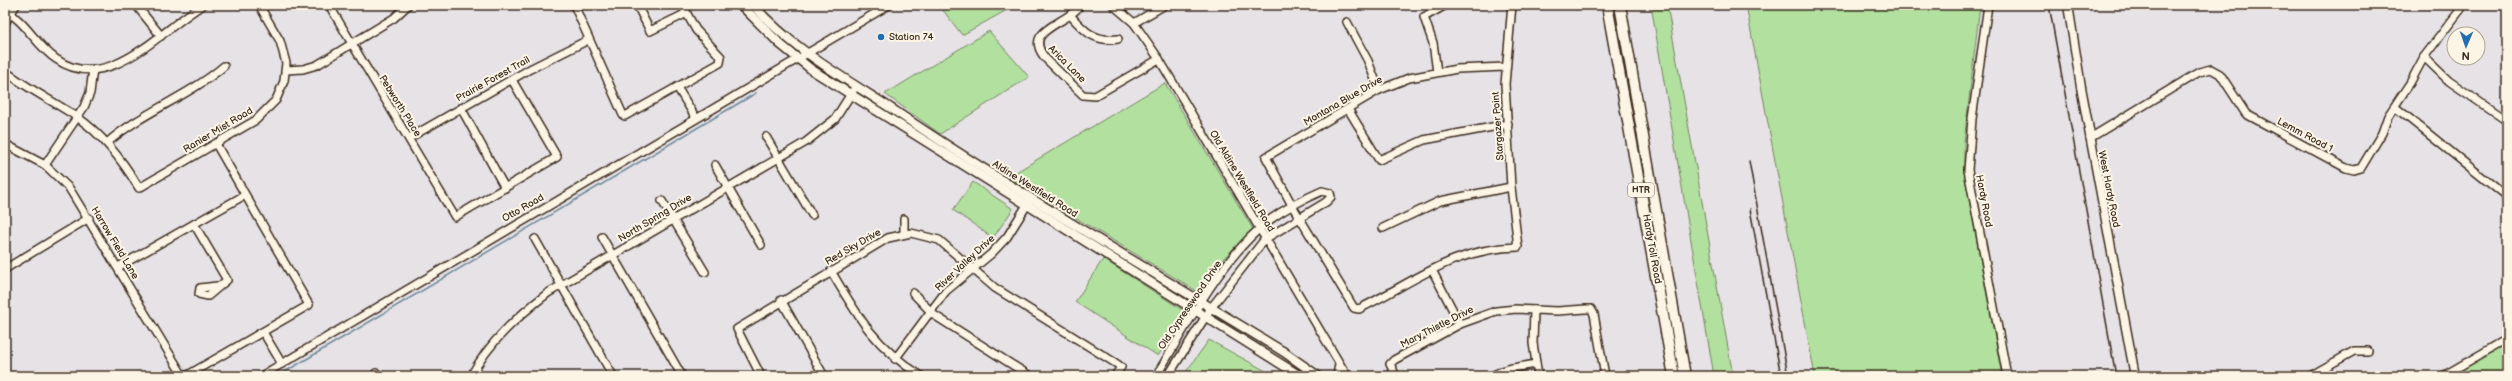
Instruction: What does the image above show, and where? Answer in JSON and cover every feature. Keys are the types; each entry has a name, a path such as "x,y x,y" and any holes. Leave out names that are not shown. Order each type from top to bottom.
{"highway":[{"name":"Hardy Toll Road","path":"1607,5 1674,376"},
{"name":"Hardy Toll Road","path":"1620,5 1685,376"}],"main road":[{"name":"Aldine Westfield Road","path":"742,5 797,59 850,95 923,136 981,172 1029,202 1078,237 1300,376"},
{"name":"Aldine Westfield Road","path":"753,5 771,24 807,53 856,86 923,136"},
{"name":"West Hardy Road","path":"2068,5 2090,138 2135,376"},
{"name":"Aldine Westfield Road","path":"1029,202 1083,230 1284,352 1318,376"},
{"path":"1078,237 1083,230"},
{"path":"1130,270 1135,262"},
{"path":"1277,361 1284,352"}],"street":[{"path":"5,22 12,14 16,5"},
{"path":"136,5 161,36"},
{"path":"5,10 12,14 55,58 73,67 93,70 105,68 124,60 161,36 182,18 203,5"},
{"path":"259,5 283,48 286,70 303,69 317,65 394,18 408,5"},
{"name":"Pebworth Place","path":"329,5 455,217 505,188"},
{"path":"573,5 623,115 625,116 720,63 721,59 696,30 682,5"},
{"path":"637,5 650,31 687,13"},
{"path":"797,59 889,5"},
{"name":"Arica Lane","path":"1080,5 1071,16 1042,32 1039,37 1038,48 1046,59 1083,94 1095,96 1159,59"},
{"name":"Old Aldine Westfield Road","path":"1113,5 1134,23 1159,59 1259,230 1339,364 1348,376"},
{"path":"1134,23 1165,5"},
{"name":"Stargazer Point","path":"1432,270 1474,252 1518,247 1511,187 1505,67 1512,5"},
{"name":"Hardy Road","path":"1988,5 1972,119 1968,170 2007,376"},
{"name":"Lemm Road 1","path":"2090,138 2199,72 2211,69 2220,74 2246,114 2337,164 2354,170 2362,168 2382,133 2388,116 2395,107 2424,57 2464,5"},
{"path":"1437,72 1433,43 1424,17 1444,6"},
{"path":"1071,16 1089,35 1099,40 1118,39"},
{"path":"1347,22 1368,61 1379,90"},
{"name":"Prairie Forest Trail","path":"409,138 512,80 588,40"},
{"path":"2424,57 2449,81 2507,121"},
{"name":"Otto Road","path":"261,376 797,59"},
{"path":"5,71 29,89 78,118 107,144 130,125 196,87 224,66"},
{"name":"Montana Blue Drive","path":"1293,207 1266,157 1379,90 1409,78 1437,72 1505,67"},
{"path":"45,165 78,118 88,100 93,70"},
{"name":"Ranier Mist Road","path":"107,144 123,162 139,188 256,120 270,108 281,91 286,70"},
{"path":"461,108 505,188 557,157 512,80"},
{"name":"North Spring Drive","path":"471,376 488,350 512,323 528,308 562,285 612,255 806,142 830,125 856,86"},
{"path":"677,87 696,118"},
{"path":"2395,107 2507,197"},
{"path":"1348,109 1379,160 1424,140 1508,124"},
{"path":"766,137 812,215"},
{"name":"Harrow Field Lane","path":"5,144 45,165 69,188 89,218 183,376"},
{"path":"186,376 309,305 216,144"},
{"path":"715,165 761,245"},
{"path":"1383,228 1440,201 1511,187"},
{"name":"Old Cypresswood Drive","path":"1156,376 1196,311 1228,265 1259,230 1272,219 1322,191 1330,193 1331,197 1326,202 1300,218"},
{"path":"118,267 245,195"},
{"path":"662,201 705,272"},
{"name":"River Valley Drive","path":"895,359 946,291 999,246 1029,202"},
{"path":"1293,207 1354,308 1359,309 1432,270 1460,324"},
{"path":"5,268 89,218"},
{"path":"1265,239 1300,218"},
{"path":"904,219 904,234"},
{"path":"194,224 227,280 217,286"},
{"name":"Red Sky Drive","path":"761,376 737,329 781,300 888,238 904,234 919,234 939,240 949,247 971,269 994,288 1121,367 1115,376"},
{"path":"602,237 682,376"},
{"path":"535,239 613,376"},
{"name":"Old Cypresswood Drive","path":"1168,376 1211,308 1265,239"},
{"path":"831,271 868,332 895,359 921,376"},
{"path":"913,293 931,312 1030,376"},
{"path":"781,300 824,376"},
{"name":"Mary Thistle Drive","path":"1396,376 1390,364 1394,360 1460,324 1496,311 1591,309 1594,314 1605,376"},
{"path":"1534,310 1533,338 1538,376"},
{"path":"263,332 282,364"},
{"path":"2443,376 2507,339"},
{"path":"2310,376 2354,350 2368,351"},
{"path":"1337,376 1339,364"},
{"path":"1491,376 1508,369 1536,364"}],"green space":[{"path":"939,5 1016,5 962,35"},
{"path":"1651,5 1667,5 1733,376 1714,376"},
{"path":"1746,5 1980,5 1964,142 1964,172 2002,376 1815,376"},
{"path":"989,31 1029,77 940,134 885,94"},
{"path":"1165,83 1253,229 1224,258 1200,293 1008,177"},
{"path":"973,182 1013,209 993,238 953,210"},
{"path":"1103,259 1186,312 1158,356 1075,302"},
{"path":"2507,336 2507,376 2435,376"},
{"path":"1209,340 1275,376 1183,376"}],"waterway":[{"path":"278,376 756,93"}],"railway":[{"path":"2049,5 2116,376"},
{"path":"1749,161 1788,376"},
{"path":"1750,209 1781,376"}],"place":[{"name":"Station 74","path":"881,37"}]}
